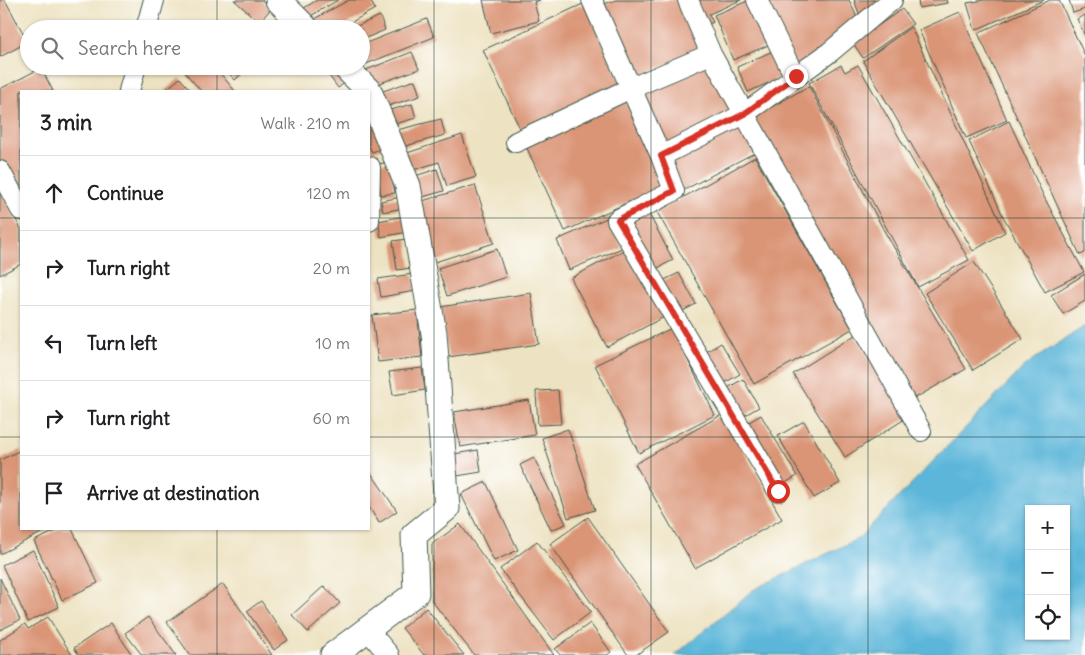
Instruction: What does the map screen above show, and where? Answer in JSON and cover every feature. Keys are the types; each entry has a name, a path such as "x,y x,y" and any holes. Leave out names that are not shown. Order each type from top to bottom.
{"street":[{"path":"148,20 154,0"},
{"path":"278,0 298,20"},
{"path":"592,0 661,156 674,191 618,220 778,491"},
{"path":"688,0 711,54 921,431"},
{"path":"757,0 796,76"},
{"path":"661,156 744,114 830,52 892,0"},
{"path":"516,142 631,88 711,54"},
{"path":"129,90 133,75"},
{"path":"353,75 367,90"},
{"path":"333,655 416,593 414,535 447,508 434,333 408,186 370,94"},
{"path":"0,171 20,208"},
{"path":"367,629 389,655"}],"water":[{"path":"1085,326 1085,655 675,655 753,590 859,538 1027,364"}],"building":[{"path":"0,0 5,0 20,27 20,46 0,57"},
{"path":"234,0 262,0 271,9 261,20 257,20"},
{"path":"317,0 338,0 309,17 304,8"},
{"path":"349,0 370,0 375,9 355,20 314,19"},
{"path":"483,0 540,0 534,2 539,21 491,33"},
{"path":"616,0 681,0 701,50 637,77 601,5"},
{"path":"693,0 741,0 709,14 713,22 705,26"},
{"path":"750,0 771,44 733,60 714,15"},
{"path":"766,0 849,0 859,22 795,68"},
{"path":"854,0 887,0 860,16"},
{"path":"918,0 947,0 948,3 919,8"},
{"path":"984,0 1044,0 975,30 967,3"},
{"path":"1050,0 1059,0 1085,56 1085,253 1080,255 978,33"},
{"path":"1069,0 1085,0 1085,9 1073,13"},
{"path":"585,3 622,85 521,131 483,50"},
{"path":"902,9 913,24 863,58 853,43"},
{"path":"960,12 1007,120 966,138 919,30"},
{"path":"1085,15 1085,36 1077,19"},
{"path":"280,16 283,20 274,20"},
{"path":"380,16 385,30 370,36 370,20"},
{"path":"427,19 434,37 370,62 370,41"},
{"path":"911,27 1005,232 973,251 863,61"},
{"path":"773,51 784,76 748,92 737,67"},
{"path":"412,52 419,69 372,86 368,75 370,75 370,68"},
{"path":"709,60 734,113 667,145 642,91"},
{"path":"841,65 845,72 858,65 969,260 918,287 809,83"},
{"path":"27,75 45,75 52,90 20,90 20,198 0,160 0,89"},
{"path":"187,75 222,75 234,90 200,90"},
{"path":"230,75 240,75 235,80"},
{"path":"329,75 341,75 346,82 338,88"},
{"path":"180,78 190,90 165,90"},
{"path":"415,80 420,96 388,106 383,91"},
{"path":"809,86 883,229 966,369 908,402 750,119"},
{"path":"625,99 664,186 565,231 525,144"},
{"path":"412,104 416,118 391,125 387,111"},
{"path":"370,117 386,147 372,152 370,148"},
{"path":"441,119 445,135 402,147 397,130"},
{"path":"1009,121 1044,197 1084,272 1045,292 1003,216 969,141"},
{"path":"738,122 754,153 684,190 667,159"},
{"path":"462,135 476,177 447,186 439,162 410,171 404,154"},
{"path":"755,157 852,329 754,384 657,212"},
{"path":"391,162 395,193 381,195 377,164"},
{"path":"437,169 444,191 419,198 412,177"},
{"path":"475,185 494,243 435,262 416,203"},
{"path":"0,190 20,227 20,265 0,275"},
{"path":"401,197 403,208 383,212 381,201"},
{"path":"647,210 673,260 652,271 625,222"},
{"path":"405,216 408,232 381,237 378,221"},
{"path":"609,217 622,248 569,270 557,240"},
{"path":"407,239 411,268 397,270 393,241"},
{"path":"628,248 664,317 607,347 571,278"},
{"path":"497,249 506,277 447,296 438,268"},
{"path":"974,262 1023,339 973,370 925,293"},
{"path":"679,273 696,304 677,314 660,282"},
{"path":"413,274 416,291 381,297 378,279"},
{"path":"1085,274 1085,301 1063,314 1051,295"},
{"path":"531,293 539,344 448,357 440,307"},
{"path":"417,310 422,357 378,362 372,315"},
{"path":"672,328 715,415 639,453 595,365"},
{"path":"855,335 908,417 845,457 793,374"},
{"path":"721,343 740,374 721,385 703,354"},
{"path":"422,368 425,390 393,395 389,372"},
{"path":"743,379 759,407 740,418 724,390"},
{"path":"558,390 561,424 538,425 536,391"},
{"path":"529,400 535,435 460,447 454,412"},
{"path":"723,414 782,519 695,568 635,464"},
{"path":"761,415 797,476 780,486 744,425"},
{"path":"804,421 840,483 814,498 778,436"},
{"path":"568,429 595,510 568,518 542,438"},
{"path":"20,450 20,530 47,530 0,554 0,460"},
{"path":"478,450 481,472 457,476 454,454"},
{"path":"534,458 566,524 551,530 520,465"},
{"path":"370,471 397,511 379,523 370,509"},
{"path":"486,482 518,550 494,561 461,494"},
{"path":"588,517 669,632 636,655 628,655 550,544"},
{"path":"460,524 554,655 474,655 432,601 432,544"},
{"path":"58,530 72,530 98,583 62,600 34,541"},
{"path":"537,541 591,612 554,640 500,569"},
{"path":"33,550 59,607 28,622 2,565"},
{"path":"0,578 20,620 0,630"},
{"path":"223,584 272,655 190,655 167,622"},
{"path":"324,586 340,603 308,632 292,615"},
{"path":"261,601 288,640 274,650 247,611"},
{"path":"426,608 464,655 424,655 402,628"},
{"path":"48,617 72,655 0,655 0,640 25,624 28,629"},
{"path":"148,617 176,655 142,655 125,633"},
{"path":"111,623 132,655 79,655 74,648"},
{"path":"590,623 611,652 607,655 560,655 555,649"}],"route":[{"path":"778,491 618,220 674,191 661,156 744,114 796,76"}]}
